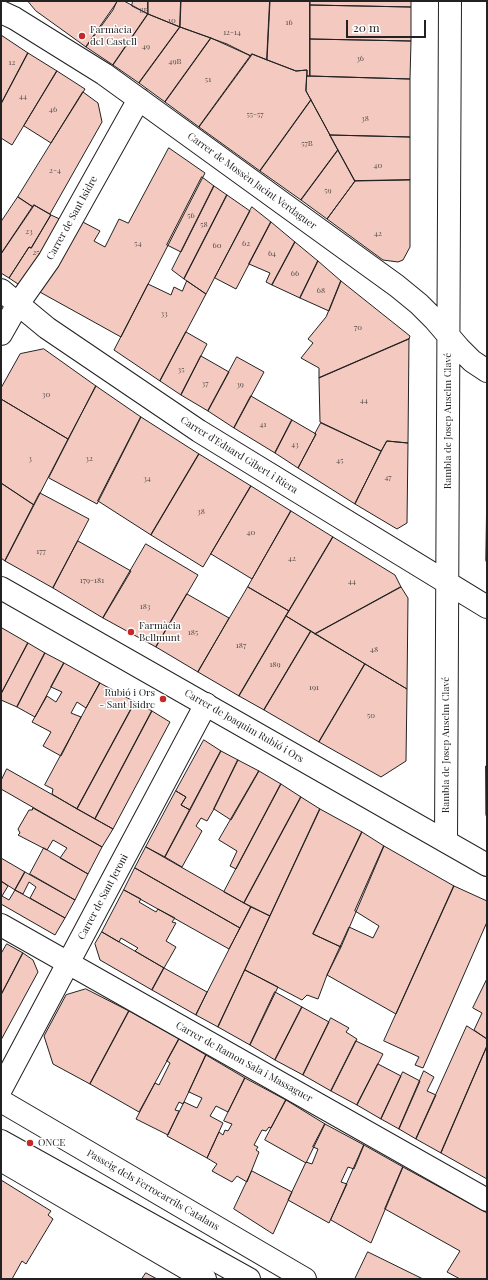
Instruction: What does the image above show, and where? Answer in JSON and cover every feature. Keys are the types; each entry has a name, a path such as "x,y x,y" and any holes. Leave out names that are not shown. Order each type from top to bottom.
{"street":[{"name":"Rambla de Josep Anselm Clavé","path":"446,841 450,1"},
{"name":"Carrer de Mossèn Jacint Verdaguer","path":"1,12 14,18 104,74 397,286 419,304 472,361 487,371"},
{"name":"Carrer de Sant Isidre","path":"1,334 18,304 49,260 139,99"},
{"name":"Carrer d'Eduard Gibert i Riera","path":"1,290 47,328 199,431 487,607"},
{"name":"Carrer de Joaquim Rubió i Ors","path":"1,588 487,865"},
{"name":"Carrer de Sant Jeroni","path":"1,1089 206,704"},
{"name":"Carrer de Ramon Sala i Massaguer","path":"1,925 487,1200"},
{"name":"Passeig dels Ferrocarrils Catalans","path":"1,1101 305,1279"},
{"path":"1,1141 249,1279"},
{"path":"1,1160 205,1279"}],"building":[{"path":"28,1 117,1 113,10 86,47 36,11"},
{"path":"118,1 124,1 148,14 113,65 86,47"},
{"path":"133,1 148,1 148,14 132,6"},
{"path":"148,1 181,1 180,27 148,14"},
{"path":"181,1 270,1 267,60 252,54 251,56 227,44 180,27"},
{"path":"270,1 310,1 310,76 307,76 307,70 296,71 267,60"},
{"path":"310,1 411,1 411,7 310,5"},
{"path":"310,5 411,7 411,41 310,39"},
{"path":"148,14 180,27 139,83 113,65"},
{"path":"180,27 211,38 165,102 139,83"},
{"path":"1,35 28,53 1,104"},
{"path":"211,38 251,56 199,127 165,102"},
{"path":"310,39 411,41 410,79 310,76"},
{"path":"28,53 57,71 12,145 1,138 1,104"},
{"path":"252,54 296,71 307,70 306,91 311,100 260,171 199,127"},
{"path":"57,71 85,89 51,143 24,126"},
{"path":"307,76 410,79 410,137 330,135 306,91"},
{"path":"83,92 98,103 102,122 50,214 34,205 33,207 18,197"},
{"path":"311,100 338,150 301,200 260,171"},
{"path":"330,135 410,137 410,180 355,181"},
{"path":"169,148 205,173 121,337 38,291 79,220 100,231 94,241 105,247 119,219 128,223"},
{"path":"338,150 355,181 327,219 301,200"},
{"path":"202,177 214,186 181,252 167,245"},
{"path":"410,180 410,247 403,260 398,262 383,260 327,219 355,181"},
{"path":"214,186 227,195 184,279 172,270"},
{"path":"227,195 250,211 206,294 184,279"},
{"path":"18,197 33,207 1,254 1,222"},
{"path":"34,205 51,215 31,248 29,247 9,278 1,273 1,254"},
{"path":"252,207 271,222 236,289 215,278"},
{"path":"51,215 64,221 24,288 9,278 29,247 31,248"},
{"path":"271,222 295,242 272,285 266,282 270,273 249,264"},
{"path":"295,242 318,261 300,298 272,285"},
{"path":"318,261 341,281 329,311 300,298"},
{"path":"187,281 206,294 160,381 114,350 148,284 171,295 174,287 182,291"},
{"path":"341,281 410,336 409,339 319,378 319,368 301,358 313,343 308,339 326,317"},
{"path":"186,332 207,344 181,395 160,381"},
{"path":"409,339 408,443 387,441 381,451 320,422 319,378"},
{"path":"44,349 96,386 68,439 1,399 1,388 20,354"},
{"path":"201,356 229,372 208,411 181,395"},
{"path":"237,357 264,372 234,428 208,411"},
{"path":"96,386 141,417 97,504 49,478"},
{"path":"251,396 292,420 275,453 234,428"},
{"path":"1,399 68,439 34,505 1,483"},
{"path":"141,417 199,454 151,535 98,501"},
{"path":"292,420 316,434 298,468 275,453"},
{"path":"321,423 381,451 355,504 298,468"},
{"path":"387,441 408,443 407,523 397,529 355,504"},
{"path":"199,454 251,486 203,567 151,535"},
{"path":"487,482 487,563 486,561"},
{"path":"1,483 34,505 5,561 1,558"},
{"path":"251,486 291,511 252,579 211,554"},
{"path":"40,493 89,519 53,588 5,561"},
{"path":"291,511 333,537 289,611 248,587"},
{"path":"333,537 395,575 401,587 315,634 286,616"},
{"path":"78,541 131,571 103,618 53,588"},
{"path":"146,544 198,575 156,647 103,618"},
{"path":"248,587 289,611 239,696 198,672"},
{"path":"401,587 408,598 407,689 315,634"},
{"path":"187,594 229,618 198,672 156,647"},
{"path":"286,616 311,631 264,710 239,696"},
{"path":"2,628 28,643 1,694 1,631"},
{"path":"311,631 365,664 319,742 264,710"},
{"path":"28,643 45,653 17,707 1,700 1,694"},
{"path":"45,653 64,663 35,717 17,707"},
{"path":"64,663 100,683 86,708 77,702 71,713 81,717 61,756 43,746 51,732 32,722 47,696 56,702 62,692 51,687"},
{"path":"365,664 407,689 406,761 381,777 319,742"},
{"path":"100,683 135,702 77,809 52,794 53,789 45,785"},
{"path":"135,702 152,711 95,819 77,809"},
{"path":"152,711 170,722 113,829 95,819"},
{"path":"204,740 221,751 190,810 181,805 186,797 176,791"},
{"path":"221,751 238,760 207,821 201,818 196,826 202,831 182,867 165,857"},
{"path":"238,760 259,771 231,820 214,809"},
{"path":"487,766 487,818 486,815"},
{"path":"7,769 113,829 102,847 1,789 1,781"},
{"path":"259,771 281,784 236,869 230,866 237,851 219,840"},
{"path":"281,784 301,797 244,903 224,892"},
{"path":"176,791 186,797 181,805 190,810 165,857 146,847"},
{"path":"301,797 320,809 270,916 244,903"},
{"path":"33,808 102,847 88,874 60,858 67,848 53,840 47,850 18,835 20,833 18,829 29,810 32,810"},
{"path":"320,809 362,832 313,934 341,947 327,975 318,999 307,995 302,1000 245,970"},
{"path":"362,832 384,846 341,947 313,934"},
{"path":"384,846 454,886 396,1014 327,975 349,927 373,938 379,926 355,911"},
{"path":"146,847 251,907 240,928 135,868"},
{"path":"44,848 88,874 75,900 30,874"},
{"path":"1,858 25,872 15,890 1,881"},
{"path":"135,868 240,928 229,949 124,890"},
{"path":"25,872 75,900 65,918 30,898 36,887 29,882 23,894 15,890"},
{"path":"1,881 8,886 2,896 9,900 15,890 65,918 55,935 1,904"},
{"path":"454,886 487,901 487,922 423,1068 415,1065 419,1057 384,1041"},
{"path":"124,890 141,899 139,902 156,912 158,909 175,918 172,922 176,923 166,941 176,947 164,968 135,951 138,948 121,938 119,942 102,932"},
{"path":"251,907 270,916 218,1027 196,1015"},
{"path":"102,932 164,968 152,990 100,960 95,944"},
{"path":"7,944 23,953 1,995 1,954"},
{"path":"23,953 33,960 38,972 1,1040 1,995"},
{"path":"164,968 207,992 196,1015 152,990"},
{"path":"245,970 278,987 250,1045 218,1027"},
{"path":"487,979 487,1039 474,1030 482,1013 473,1008"},
{"path":"86,989 129,1011 90,1084 53,1064 44,1036 66,995"},
{"path":"275,992 302,1007 275,1060 250,1045"},
{"path":"302,1007 329,1022 303,1075 275,1060"},
{"path":"129,1011 179,1039 139,1112 90,1084"},
{"path":"331,1018 349,1028 346,1032 357,1039 331,1091 303,1075"},
{"path":"467,1026 487,1039 487,1046 441,1153 416,1139"},
{"path":"179,1039 206,1055 183,1104 179,1102 175,1110 179,1111 168,1135 136,1119 155,1083 159,1085 170,1063 167,1061"},
{"path":"356,1041 383,1054 357,1105 331,1091"},
{"path":"487,1046 487,1179 441,1153"},
{"path":"206,1055 245,1078 228,1112 216,1106 210,1116 223,1123 207,1158 167,1136 184,1102 197,1108 202,1098 189,1092"},
{"path":"378,1064 401,1076 381,1119 357,1105"},
{"path":"424,1071 434,1077 427,1091 436,1095 416,1139 399,1129"},
{"path":"403,1072 420,1081 399,1129 381,1119"},
{"path":"245,1078 286,1100 271,1128 269,1127 266,1131 262,1130 254,1145 258,1147 256,1150 259,1152 247,1182 237,1176 232,1182 212,1171 217,1164 207,1158 219,1132 223,1135 225,1130 228,1131 232,1124 224,1121"},
{"path":"286,1100 325,1124 306,1163 265,1140"},
{"path":"325,1124 364,1145 354,1169 348,1167 341,1182 347,1184 329,1223 288,1200 306,1162 312,1164 318,1149 313,1147"},
{"path":"364,1145 403,1167 371,1243 331,1220"},
{"path":"403,1167 487,1213 487,1279 460,1279 447,1272 460,1251 385,1209"},
{"path":"252,1171 292,1192 273,1234 234,1209"},
{"path":"1,1180 51,1211 48,1215 53,1219 26,1264 22,1261 12,1279 1,1279"},
{"path":"368,1252 423,1279 355,1279"},
{"path":"146,1273 157,1279 142,1279"}],"place":[{"name":"Farmàcia del Castell","path":"82,36"},
{"name":"Farmàcia Bellmunt","path":"131,632"},
{"name":"Rubió i Ors - Sant Isidre","path":"163,699"},
{"name":"ONCE","path":"30,1143"}]}
